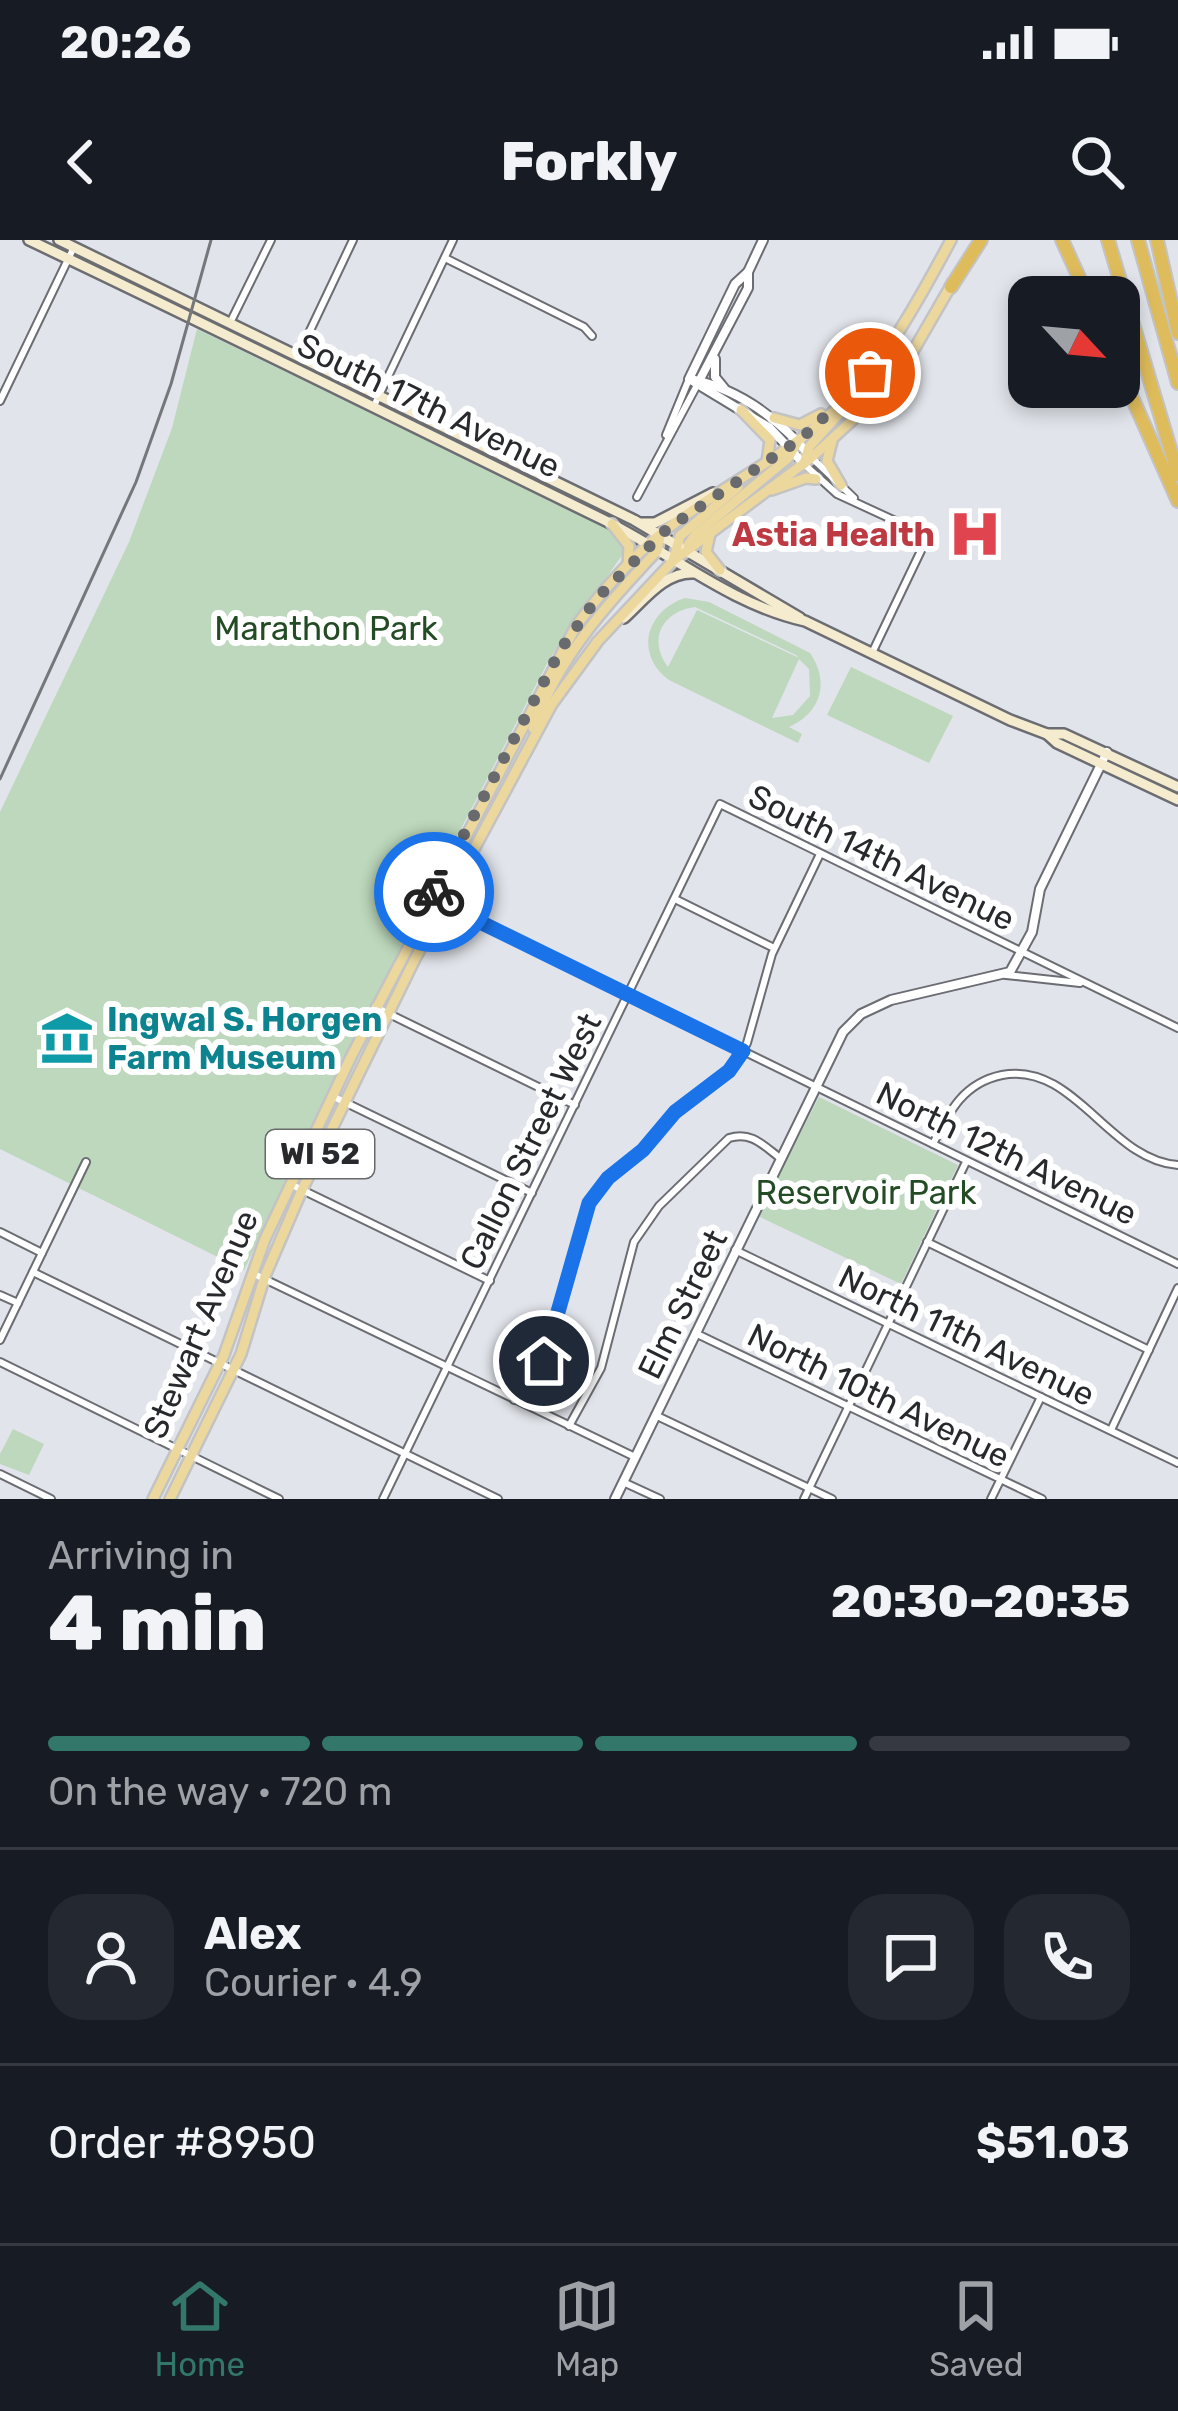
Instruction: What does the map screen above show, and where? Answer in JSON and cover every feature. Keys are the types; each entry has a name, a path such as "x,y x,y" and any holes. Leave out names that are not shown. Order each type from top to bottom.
{"highway":[{"path":"951,287 978,240"},
{"path":"1062,240 1078,276"},
{"path":"1108,240 1178,475"},
{"path":"1157,240 1178,333"},
{"path":"1139,242 1178,383"},
{"path":"1137,408 1178,501"}],"main road":[{"name":"South 17th Avenue","path":"28,240 612,524 779,615 805,621 1178,800"},
{"name":"South 17th Avenue","path":"59,240 634,520 787,606 805,621"},
{"name":"WI 52","path":"653,548 660,536 794,446 867,377 904,326 951,240"},
{"name":"WI 52","path":"674,561 832,440 890,383 951,287"},
{"path":"807,458 867,377"},
{"path":"775,418 796,425 807,423 854,390"},
{"path":"741,410 768,437 767,462"},
{"path":"832,440 827,459 841,485"},
{"path":"687,550 694,536 794,446"},
{"path":"674,561 682,535 750,474"},
{"path":"756,497 799,480 816,479"},
{"path":"634,520 655,523 730,487"},
{"path":"612,524 628,546 628,565"},
{"path":"713,530 706,552 720,570"},
{"path":"526,747 542,706 582,636 653,548"},
{"name":"Stewart Avenue","path":"153,1499 220,1363 252,1273 332,1096 561,649 597,598 628,565 653,548"},
{"name":"Stewart Avenue","path":"170,1499 234,1370 264,1280 302,1190 526,747 598,641 674,561"},
{"path":"598,641 666,581 681,573 695,573"},
{"name":"South 17th Avenue","path":"1047,734 1058,732 1178,787"}],"street":[{"path":"224,336 271,240"},
{"path":"292,369 353,240"},
{"path":"373,408 453,240"},
{"path":"637,497 695,382 735,284 748,272 763,240"},
{"path":"0,400 74,247"},
{"path":"445,258 592,336"},
{"path":"695,382 748,288 748,272"},
{"path":"716,352 715,376 730,393"},
{"path":"695,382 730,393 775,418 794,446"},
{"path":"695,382 794,446 856,501"},
{"path":"807,458 816,479 837,494 928,536 872,653"},
{"path":"1006,975 1023,952 1040,889 1107,752"},
{"name":"South 14th Avenue","path":"720,804 1178,1028"},
{"name":"Callon Street West","path":"383,1499 720,804"},
{"path":"514,1400 550,1348 589,1203 608,1178 643,1150 675,1112 729,1071 743,1051 774,948 821,853"},
{"name":"North 12th Avenue","path":"431,898 1178,1264"},
{"path":"674,899 774,948"},
{"name":"Elm Street","path":"615,1499 843,1031 861,1014 891,1000 1006,975 1087,983"},
{"path":"375,1007 575,1105"},
{"path":"933,1144 962,1095 986,1079 1022,1074 1053,1084 1143,1156 1178,1165"},
{"path":"332,1096 532,1193"},
{"path":"569,1426 601,1368 629,1255 649,1217 728,1138 754,1138 779,1158"},
{"path":"804,1499 967,1161"},
{"path":"0,1340 86,1162"},
{"path":"290,1184 490,1281"},
{"path":"0,1232 42,1253"},
{"path":"927,1242 1149,1350"},
{"name":"North 11th Avenue","path":"735,1250 1178,1462"},
{"path":"33,1272 498,1499"},
{"path":"252,1273 635,1457"},
{"path":"1111,1430 1178,1288"},
{"path":"0,1294 18,1303"},
{"name":"North 10th Avenue","path":"695,1334 1042,1499"},
{"path":"0,1363 279,1499"},
{"path":"992,1499 1041,1397"},
{"path":"656,1415 832,1499"},
{"path":"0,1474 51,1499"},
{"path":"623,1482 660,1499"}],"green space":[{"name":"Marathon Park","path":"197,329 603,525 615,533 625,551 550,658 417,913 244,1270 0,1149 0,812 129,542 172,428"},
{"path":"685,598 709,602 810,653 821,685 809,714 789,727 802,734 798,743 669,680 658,670 648,646 649,634 672,604","holes":["695,607 796,655 799,658 697,610 668,667 659,646 662,628 674,614","799,659 809,669 810,696 793,715 772,718"]},
{"path":"851,667 953,716 929,763 827,715"},
{"name":"Reservoir Park","path":"819,1097 958,1165 901,1284 758,1216"},
{"path":"13,1429 44,1444 29,1475 0,1464"}],"railway":[{"path":"0,779 136,482 171,384 211,240"}],"way so far":[{"path":"434,892 561,649 597,598 667,529 803,437 870,373"}],"place":[{"name":"Astia Health","path":"975,534"},
{"name":"Ingwal S. Horgen Farm Museum","path":"67,1038"}],"route":[{"path":"434,892 431,898 743,1051 729,1071 685,1102 589,1203 544,1361"}]}
